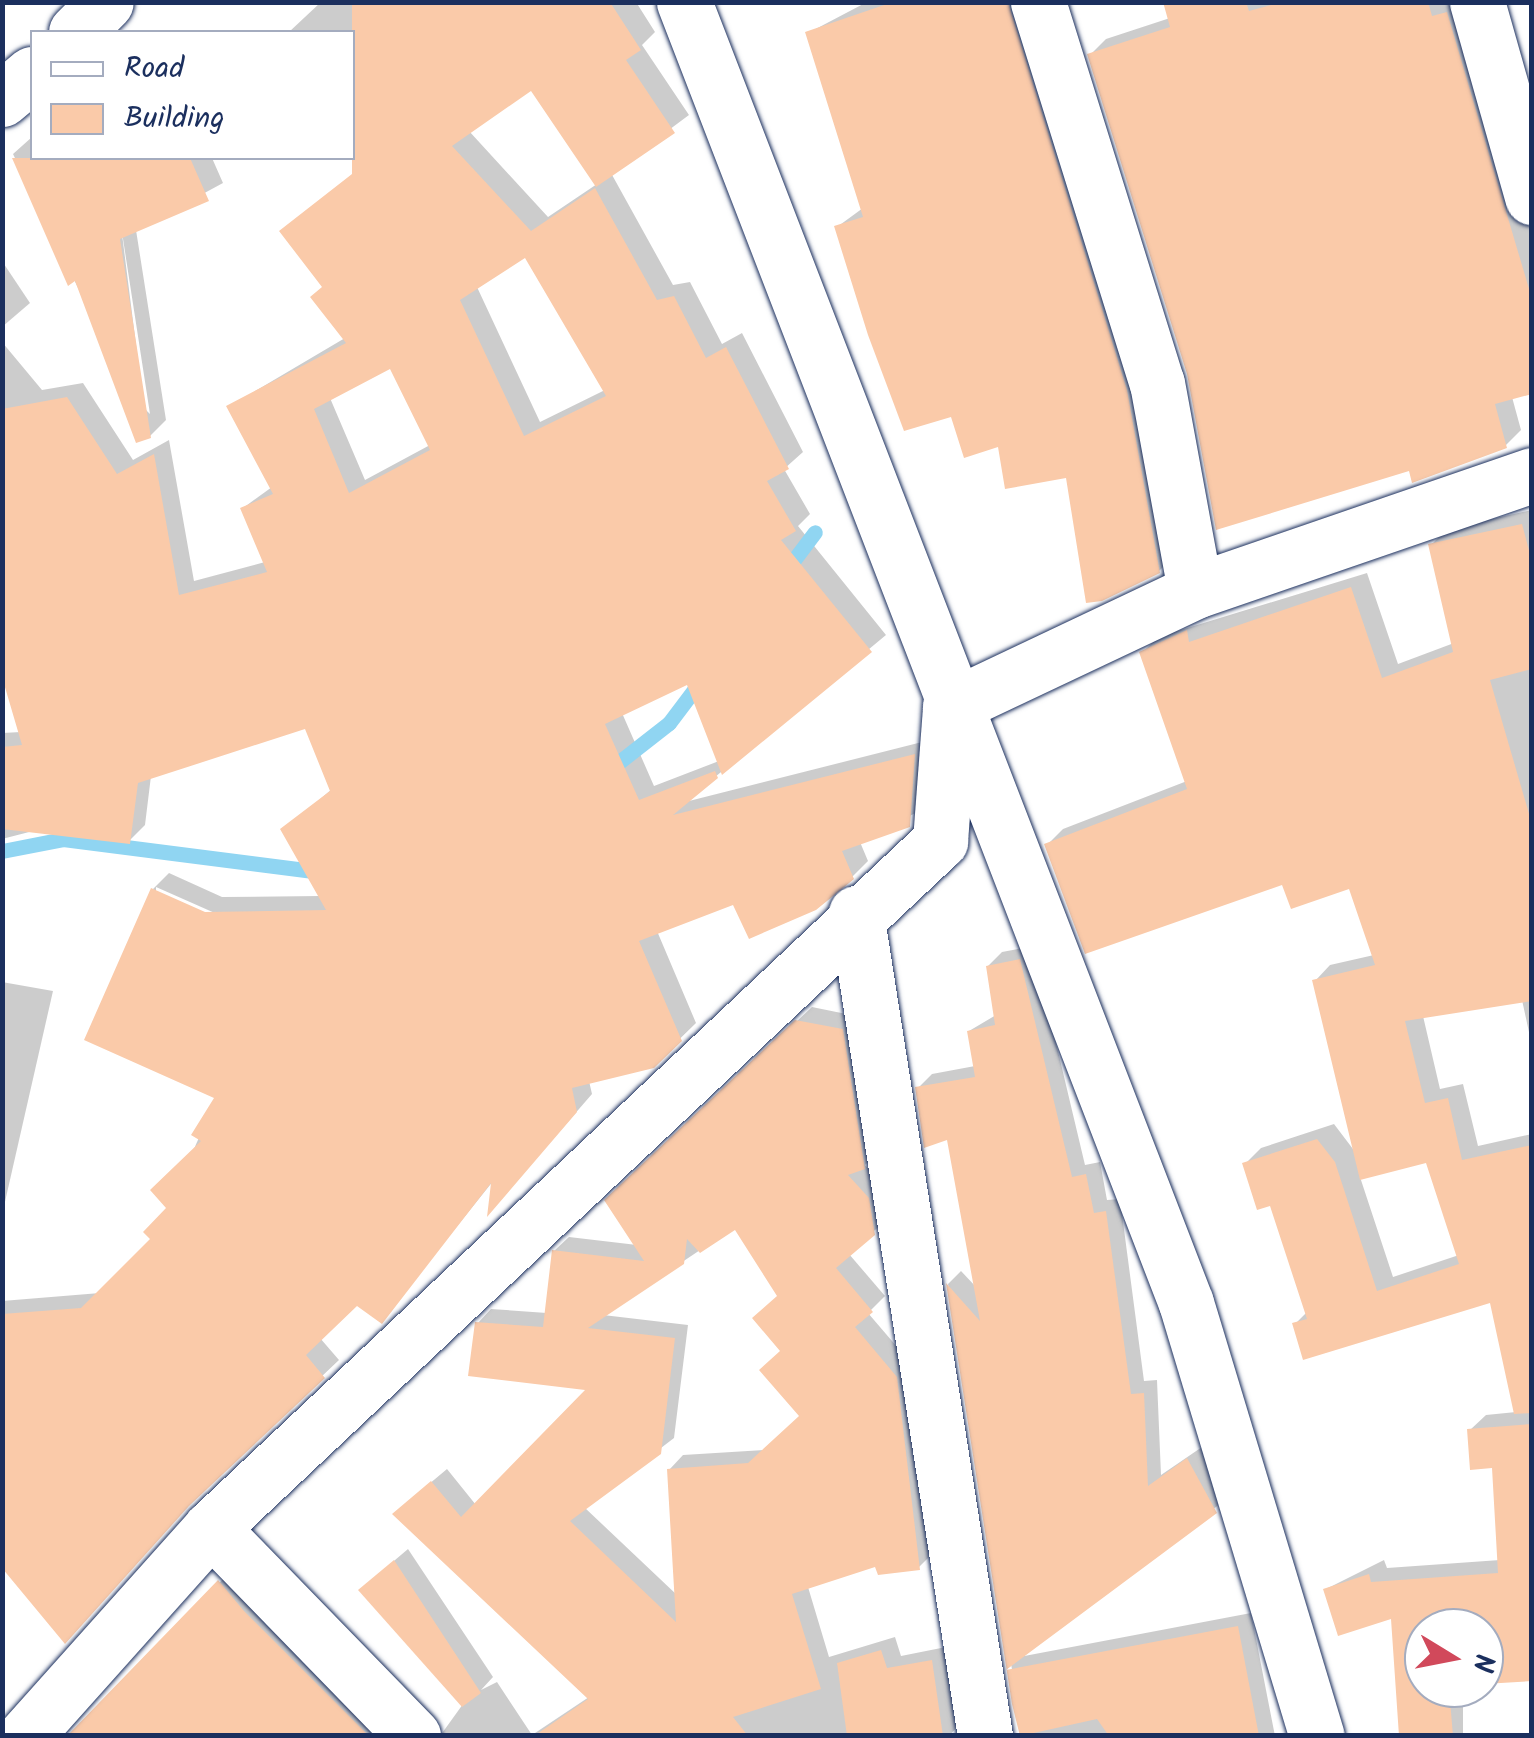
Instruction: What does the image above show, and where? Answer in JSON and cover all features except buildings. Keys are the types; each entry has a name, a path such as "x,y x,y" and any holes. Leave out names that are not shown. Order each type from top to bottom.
{"street":[{"path":"78,30 106,2"},
{"path":"684,2 950,707 1186,1303 1317,1736"},
{"path":"1038,2 1157,383 1195,591"},
{"path":"1477,2 1532,196"},
{"path":"2,99 30,76"},
{"path":"950,707 1195,591 1532,475"},
{"path":"25,1736 211,1528 856,914 940,840 950,707"},
{"path":"856,914 985,1736"},
{"path":"211,1528 413,1736"}],"waterway":[{"path":"784,573 815,532"},
{"path":"605,773 669,723 703,678"},
{"path":"2,851 63,839 321,872"}]}
